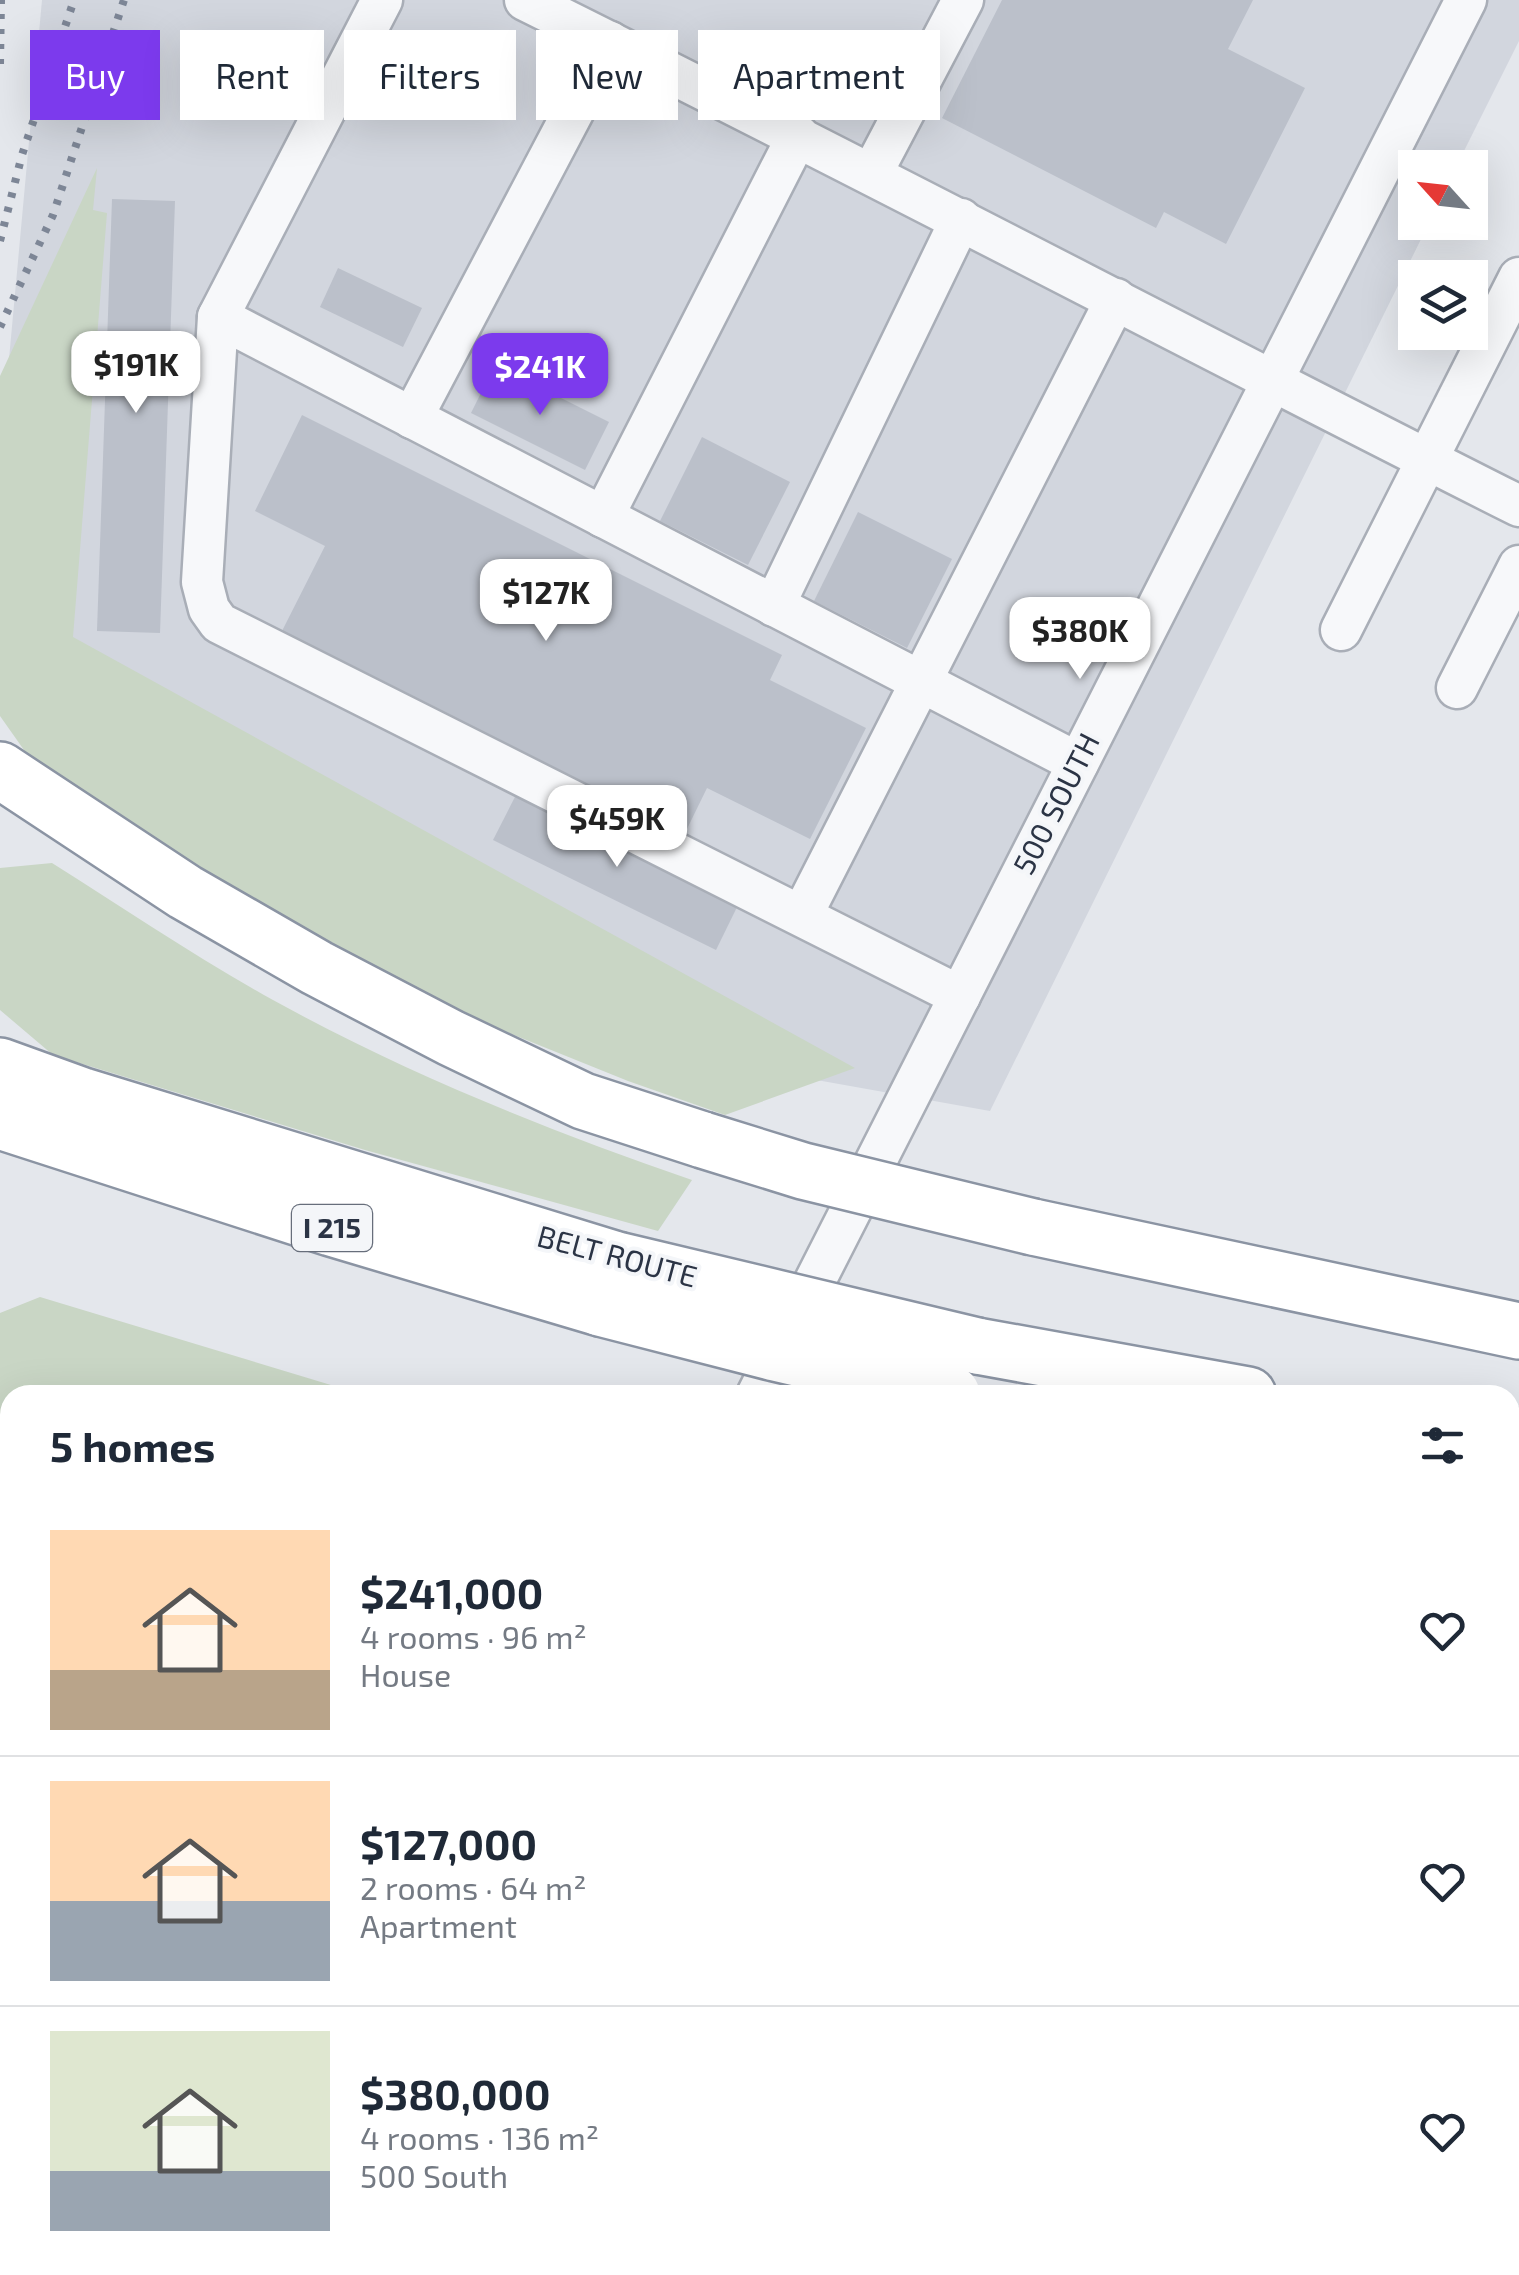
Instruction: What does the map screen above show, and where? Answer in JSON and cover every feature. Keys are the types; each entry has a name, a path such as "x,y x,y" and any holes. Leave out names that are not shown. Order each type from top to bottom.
{"highway":[{"path":"0,770 185,892 284,949 451,1038 583,1100 803,1171 1033,1227 1519,1331"},
{"name":"BELT ROUTE","path":"0,1066 75,1120"},
{"name":"BELT ROUTE","path":"0,1121 75,1120 609,1284 962,1378 1080,1385"}],"street":[{"path":"382,0 218,317 202,582 209,609 219,623 960,996"},
{"path":"525,0 586,30"},
{"path":"872,172 963,0"},
{"name":"500 SOUTH","path":"763,1385 1466,0"},
{"path":"678,76 1519,506"},
{"path":"412,418 569,120"},
{"path":"603,518 798,135"},
{"path":"774,606 961,218"},
{"path":"1341,630 1519,278"},
{"path":"802,915 1116,299"},
{"path":"218,317 1078,763"},
{"path":"1458,688 1519,566"}],"shaded area":[{"path":"42,0 1519,0 1519,41 1464,150 1398,150 1398,240 1421,240 1411,260 1398,260 1398,286 990,1111 716,1062 0,623 0,457 31,120 160,120 160,30 39,30"}],"green space":[{"path":"97,168 93,210 107,213 73,637 855,1068 725,1115 628,1081 509,1033 381,974 250,905 36,767 0,716 0,376"},
{"path":"52,863 245,984 324,1027 531,1121 692,1180 658,1231 365,1150 53,1055 0,1010 0,868"},
{"path":"40,1297 331,1385 0,1385 0,1313"}],"building":[{"path":"1002,0 1253,0 1228,49 1305,88 1226,244 1164,212 1156,228 942,118"},
{"path":"112,199 175,201 160,633 97,631"},
{"path":"338,268 422,308 403,347 320,307"},
{"path":"495,365 609,422 585,470 471,413"},
{"path":"302,415 782,655 770,680 866,728 810,839 707,788 685,833 282,631 325,546 255,511"},
{"path":"702,437 790,482 748,565 660,521"},
{"path":"858,512 952,559 907,648 814,601"},
{"path":"518,791 740,901 716,950 493,840"}],"railway":[{"path":"0,64 1,0"},
{"path":"0,241 22,155 74,0"},
{"path":"0,327 53,215 124,0"}]}
